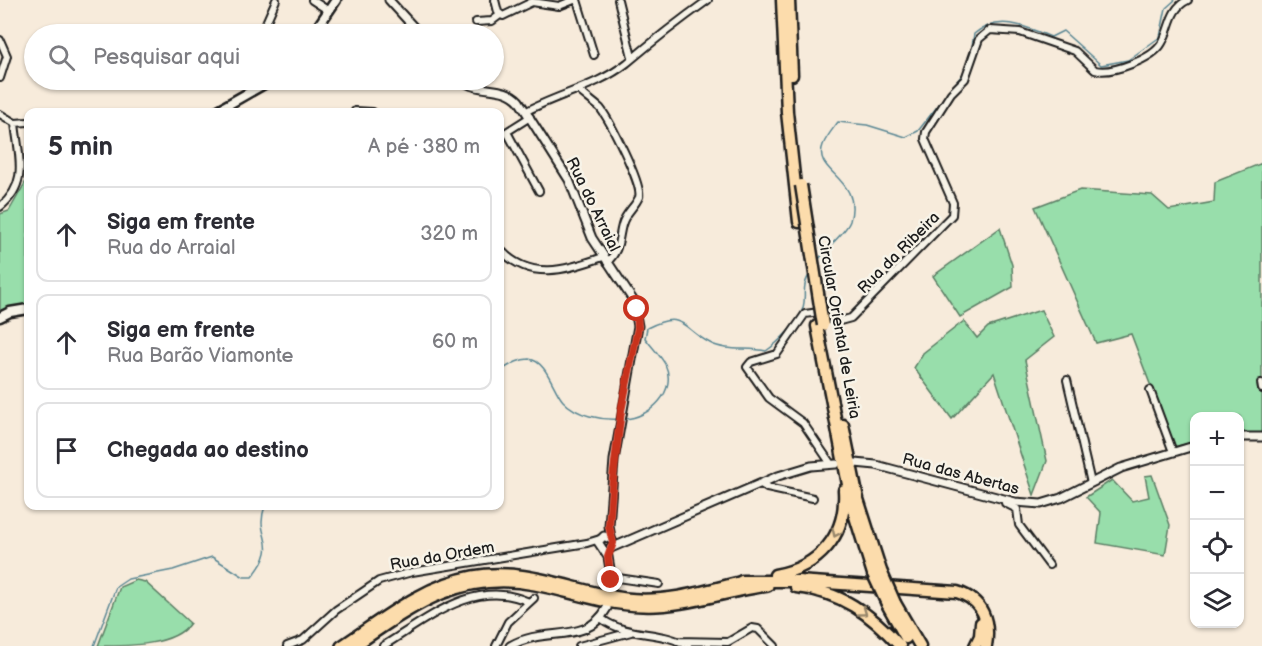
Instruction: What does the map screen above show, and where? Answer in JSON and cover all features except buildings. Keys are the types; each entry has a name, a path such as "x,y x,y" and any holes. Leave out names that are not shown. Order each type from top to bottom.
{"highway":[{"name":"Circular Oriental de Leiria","path":"782,0 786,91 797,186 820,325 836,461 857,524 911,646"},
{"name":"Circular Oriental de Leiria","path":"789,0 797,186"},
{"name":"Circular Oriental de Leiria","path":"820,325 858,499 877,573"},
{"path":"341,646 421,594 446,583 471,576 502,573 534,576 605,594 641,599 668,598 800,569 819,557 830,544 844,510 836,461"},
{"path":"742,581 808,581 957,592 974,600 984,614 987,627 986,646"},
{"path":"355,646 431,597 481,583 534,585 604,602 650,606 674,605 768,586 847,588 959,599 971,605 981,621 980,636 975,646"},
{"path":"768,586 811,589 846,600 873,618 900,646"},
{"name":"Circular Oriental de Leiria","path":"891,603 920,646"},
{"path":"902,617 926,646"}],"main road":[{"path":"320,24 336,0"},
{"path":"222,108 254,90"},
{"path":"0,317 10,312 24,310"}],"street":[{"path":"265,24 276,0"},
{"path":"312,0 329,11"},
{"path":"389,0 411,24"},
{"path":"495,0 500,15"},
{"path":"476,22 492,21 500,15 532,2 552,7 576,0 594,55"},
{"path":"618,0 632,57"},
{"name":"Rua da Ribeira","path":"836,461 803,423 769,398 747,368 752,362 777,354 805,314 826,311 840,321 851,318 952,215 953,203 925,139 926,132 951,93 969,73 979,39 990,30 1020,32 1045,43 1075,51 1095,70 1115,70 1152,54 1158,49 1163,42 1170,19 1188,0"},
{"path":"504,134 548,100 578,90 627,63 704,1"},
{"path":"0,40 7,56 0,78"},
{"name":"Rua do Arraial","path":"488,90 513,95 528,114 569,180 588,230 633,300 638,318 619,423 608,545"},
{"path":"504,253 517,265 536,269 563,268 605,259 618,250 625,214 639,196 639,188 631,165 608,120 600,109 578,90"},
{"path":"0,114 15,123 24,122"},
{"path":"0,207 14,190 21,169 15,123"},
{"path":"507,132 539,191"},
{"path":"1067,380 1091,483"},
{"path":"1150,390 1173,452"},
{"path":"1244,437 1262,436"},
{"name":"Rua das Abertas","path":"855,463 881,466 1027,504 1049,502 1121,468 1190,447"},
{"path":"608,545 622,543 804,468 836,461"},
{"path":"761,484 767,488 813,498"},
{"path":"1005,499 1005,503 1017,509 1019,525 1049,565"},
{"name":"Rua do Arraial","path":"601,538 609,526"},
{"path":"601,538 608,545 610,590"},
{"name":"Rua da Ordem","path":"287,646 303,640 361,590 379,581 412,572 587,543 601,538"},
{"name":"Rua da Ordem","path":"587,543 608,545"},
{"path":"611,578 659,584"},
{"path":"383,646 445,607 460,601 495,594 531,600 508,622 496,646"},
{"path":"510,646 523,641 581,638 590,633 602,619 607,608"},
{"path":"602,619 618,629 678,641 728,642 752,628 758,629 775,646"},
{"path":"579,646 632,632"},
{"path":"678,641 688,646"}],"green space":[{"path":"1262,163 1262,433 1244,434 1244,412 1190,412 1190,443 1174,447 1131,334 1096,343 1035,207 1080,190 1152,195 1169,210 1214,202 1215,182"},
{"path":"24,185 24,305 0,311 0,214 9,211"},
{"path":"1000,228 1012,265 1013,287 960,317 933,276"},
{"path":"1041,310 1054,337 1025,360 1047,461 1034,495 994,373 952,419 914,368 923,353 964,321 977,338 988,327"},
{"path":"1152,475 1170,525 1165,555 1097,543 1101,513 1086,497 1112,480 1132,501 1149,497 1145,476"},
{"path":"136,580 145,582 190,623 183,631 162,640 136,645 98,646 120,587"}],"waterway":[{"path":"970,58 974,34 992,24 1002,23 1022,26 1051,37 1063,31 1101,65 1128,60 1160,37 1166,8 1175,0"},
{"path":"818,261 850,221 852,206 850,194 824,162 822,154 824,142 838,122 867,125 906,137 918,131 965,71"},
{"path":"624,419 643,414 652,408 665,393 668,384 665,364 645,338 647,328 669,320 676,321 716,346 766,351 788,332 801,314 804,290 811,272"},
{"path":"504,369 521,360 535,361 545,370 559,396 569,406 589,416 619,419"},
{"path":"94,646 116,587 128,579 173,570 212,557 244,577 252,577 261,565 267,547 262,526 264,510"}],"route":[{"path":"611,580 608,557 613,543 609,526 614,460 625,387 638,328 637,309"}]}
